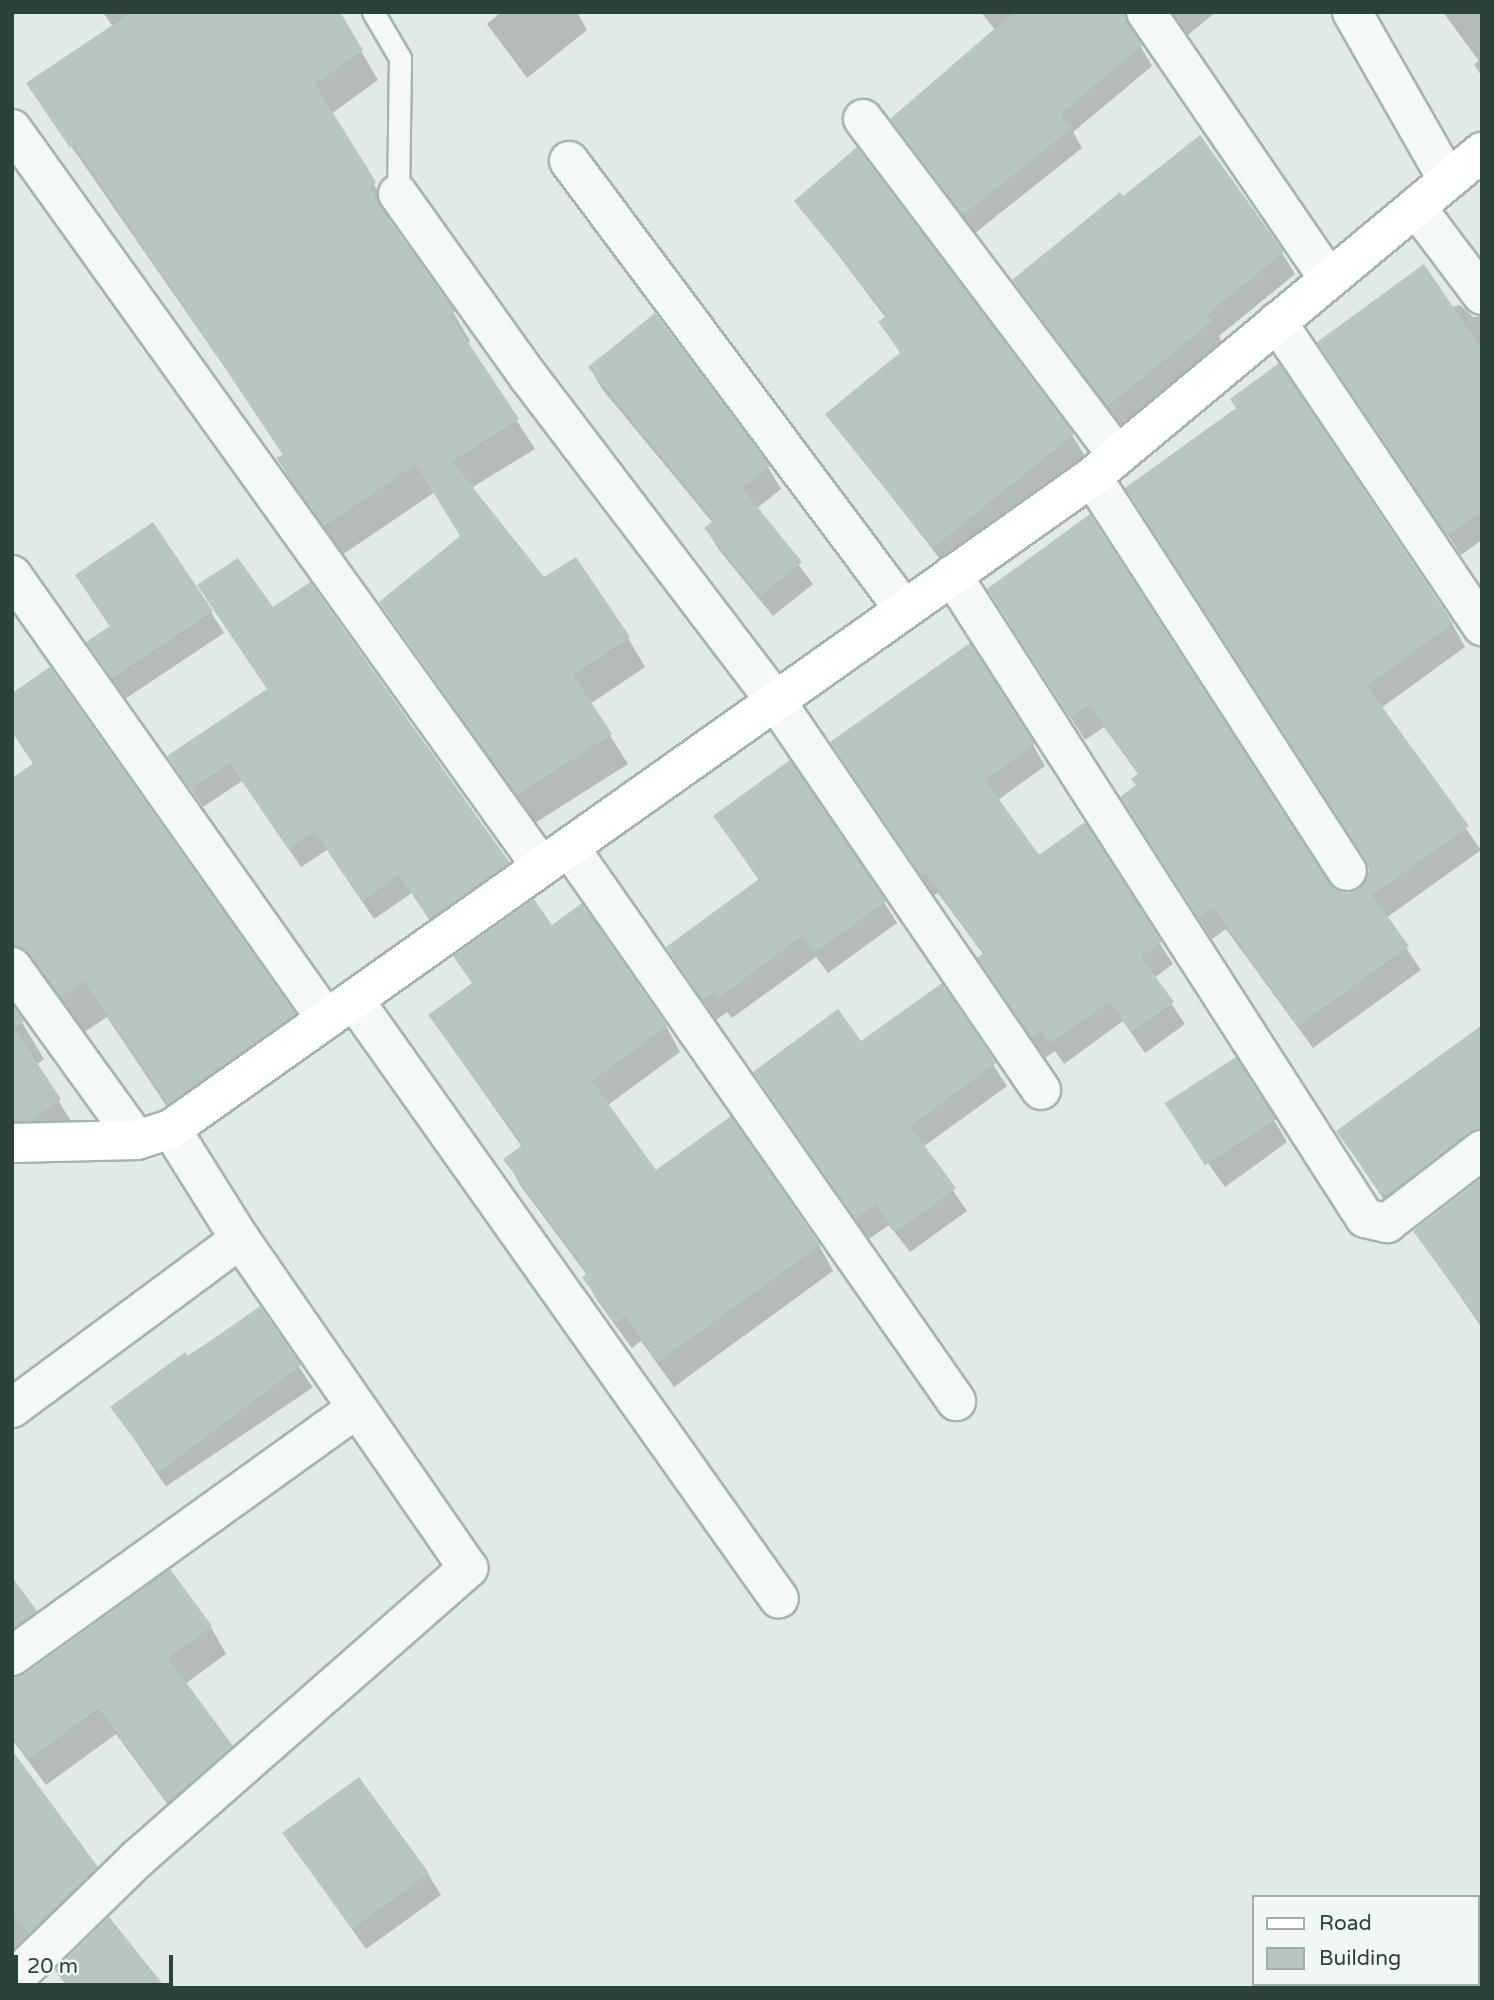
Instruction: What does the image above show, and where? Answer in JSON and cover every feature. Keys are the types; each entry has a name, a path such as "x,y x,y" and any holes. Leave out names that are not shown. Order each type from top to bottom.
{"street":[{"path":"1146,12 1329,279"},
{"path":"1352,12 1448,180"},
{"path":"863,119 1105,466 1347,871"},
{"path":"12,129 957,1401"},
{"path":"12,1143 154,1135 340,1010 1105,466 1482,152"},
{"path":"569,161 904,609"},
{"path":"398,194 528,376 775,700 1041,1090"},
{"path":"1416,207 1482,295"},
{"path":"1277,322 1482,626"},
{"path":"12,575 779,1599"},
{"path":"952,575 1365,1218 1387,1223 1482,1150"},
{"path":"12,967 240,1240 468,1568 137,1859 12,1981"},
{"path":"12,1408 240,1240"},
{"path":"12,1657 357,1408"}],"lane":[{"path":"373,12 400,58 398,194"}],"building":[{"path":"132,12 340,12 363,50 315,84 376,182 371,187 380,207 455,311 450,315 519,419 452,461 544,577 576,557 630,637 573,675 612,734 517,795 379,602 460,536 416,464 324,526 276,458 283,454 204,336 74,145 70,148 26,83"},
{"path":"1014,12 1124,12 1142,45 1061,114 1072,128 963,215 890,119"},
{"path":"1200,135 1284,252 1207,314 1212,321 1108,406 1012,280 1120,192 1123,196"},
{"path":"857,147 1074,434 933,548 825,414 901,352 878,322 887,315 794,201"},
{"path":"1424,264 1482,350 1482,511 1447,536 1317,342"},
{"path":"655,313 770,466 742,488 802,562 760,596 704,528 714,520 588,367"},
{"path":"1279,363 1453,623 1367,686 1469,826 1372,895 1409,946 1298,1026 1214,908 1198,917 1120,797 1136,785 1131,779 1139,773 1089,705 1070,718 987,589 1090,514 1329,883 1347,893 1359,889 1369,871 1365,859 1125,488 1236,408 1230,399"},
{"path":"153,522 213,611 112,678 86,642 110,626 75,575"},
{"path":"238,558 273,607 310,582 510,863 429,919 399,875 362,901 314,831 288,849 230,763 190,789 167,756 267,689 197,585"},
{"path":"970,643 1035,744 985,780 1039,855 1085,822 1162,942 1141,957 1174,1002 1132,1032 1110,1001 1050,1043 1041,1031 1032,1038 977,958 984,953 925,872 921,875 830,742"},
{"path":"50,667 296,1014 168,1104 84,981 61,997 30,954 12,946 12,778 34,763 12,731 12,693"},
{"path":"790,760 886,901 814,953 802,936 718,998 714,992 702,1000 666,947 759,879 713,816"},
{"path":"534,899 552,925 582,903 667,1026 592,1081 656,1170 731,1116 820,1245 658,1362 625,1316 616,1323 582,1277 588,1273 503,1159 523,1145 428,1015 472,983 453,956"},
{"path":"942,983 996,1063 910,1126 956,1188 896,1232 876,1204 855,1219 753,1072 838,1009 861,1041"},
{"path":"12,1005 24,1021 14,1028 61,1099 31,1121 12,1121"},
{"path":"1482,1025 1482,1129 1469,1133 1387,1195 1381,1193 1336,1131"},
{"path":"1236,1057 1276,1119 1205,1165 1165,1103"},
{"path":"1482,1178 1482,1325 1413,1231"},
{"path":"260,1306 301,1365 159,1472 110,1407 185,1352 189,1357"},
{"path":"170,1569 212,1626 168,1658 233,1746 168,1802 99,1708 29,1759 12,1736 12,1678 25,1674"},
{"path":"12,1577 37,1611 12,1629"},
{"path":"12,1750 98,1867 29,1934 12,1912"},
{"path":"359,1777 429,1873 352,1929 282,1833"},
{"path":"109,1917 166,1988 68,1988 55,1970"}]}
